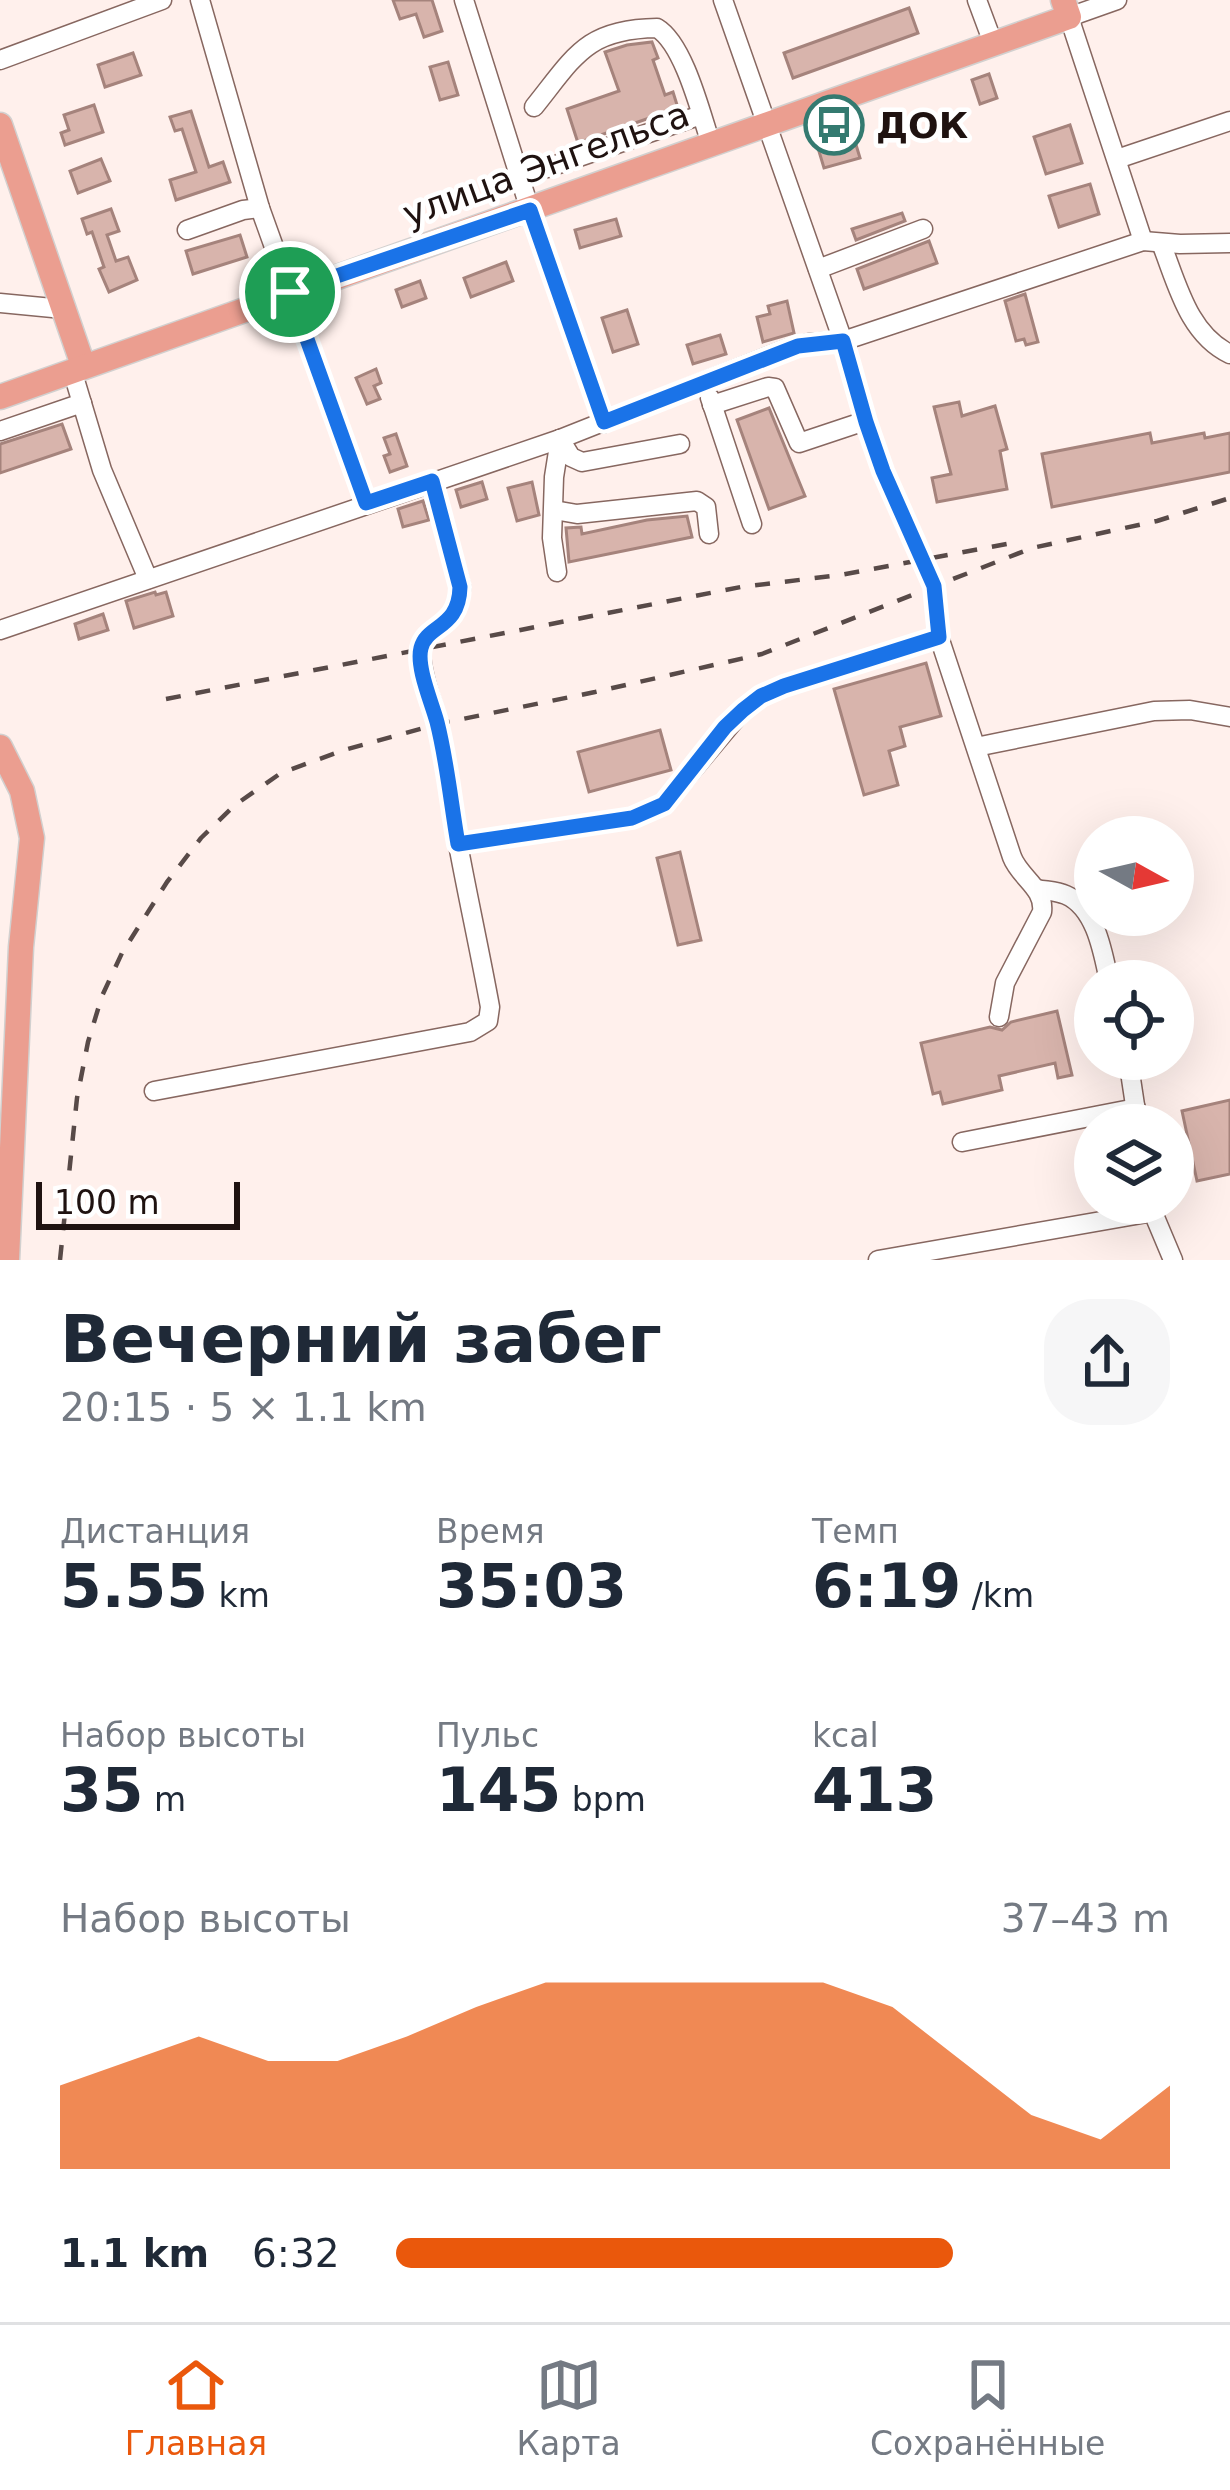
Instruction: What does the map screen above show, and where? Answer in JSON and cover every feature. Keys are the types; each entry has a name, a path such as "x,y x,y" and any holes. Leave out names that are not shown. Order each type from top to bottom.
{"main road":[{"name":"улица Энгельса","path":"0,397 993,43 1066,8"},
{"path":"0,125 63,309 78,368"},
{"path":"0,746 22,790 32,838 6,1146 7,1260"}],"street":[{"path":"0,60 162,0"},
{"path":"200,0 260,208 366,503"},
{"path":"464,0 604,422"},
{"path":"723,0 843,341 883,471 934,586 939,637 1016,866 1037,890 1043,906 1005,982 999,1017"},
{"path":"977,0 993,43"},
{"name":"улица Энгельса","path":"1066,8 1117,0"},
{"path":"1066,8 1117,159 1152,242 1200,331 1211,344 1230,354"},
{"path":"534,107 597,39 621,30 657,28 670,39 711,144"},
{"path":"548,168 701,115"},
{"path":"1117,159 1230,121"},
{"path":"187,230 260,208"},
{"path":"818,269 923,230"},
{"path":"0,630 560,439 798,346 843,341 1152,242 1230,243"},
{"path":"0,303 63,309"},
{"path":"78,368 82,403 102,470 148,578"},
{"path":"705,382 752,524"},
{"path":"712,405 775,388 796,441 804,444 866,422"},
{"path":"0,431 82,403"},
{"path":"560,439 571,457 581,462 680,444"},
{"path":"557,572 554,476 560,439"},
{"path":"154,1091 470,1032 488,1021 490,1006 438,724 420,652 423,642 452,617 460,597 432,481"},
{"path":"554,511 578,514 697,501 706,507 710,534"},
{"path":"458,844 632,818 649,811 664,804 725,727 761,696 939,637"},
{"path":"976,747 1154,711 1190,710 1230,717"},
{"path":"1037,890 1061,892 1082,907 1103,960"},
{"path":"962,1142 1074,1126"},
{"path":"878,1260 1074,1223"},
{"path":"1158,1224 1173,1260"}],"building":[{"path":"393,0 432,0 442,31 424,37 416,14 400,19"},
{"path":"909,8 918,33 793,78 784,53"},
{"path":"652,42 665,95 673,92 678,108 578,143 567,109 619,91 605,52"},
{"path":"133,53 141,75 105,87 98,65"},
{"path":"448,62 458,95 440,100 430,67"},
{"path":"989,74 997,98 980,104 972,80"},
{"path":"94,105 103,132 65,145 61,133 69,130 64,115"},
{"path":"191,111 209,167 223,162 230,182 176,200 170,180 196,172 182,129 175,131 170,117"},
{"path":"1070,125 1082,163 1046,174 1034,137"},
{"path":"854,138 860,158 824,168 818,148"},
{"path":"101,159 110,181 78,193 70,171"},
{"path":"1090,184 1099,214 1059,227 1049,196"},
{"path":"111,209 119,231 107,235 116,261 128,257 137,280 109,292 92,232 87,234 82,219"},
{"path":"902,213 905,221 856,240 852,229"},
{"path":"616,219 621,236 580,248 575,230"},
{"path":"240,235 247,257 193,274 186,251"},
{"path":"929,241 937,263 864,289 857,269"},
{"path":"506,262 513,281 471,297 464,278"},
{"path":"420,281 426,298 402,307 396,290"},
{"path":"1025,294 1038,342 1026,345 1024,339 1016,341 1005,301"},
{"path":"787,301 794,333 763,342 757,317 770,314 768,306"},
{"path":"627,310 638,344 613,352 602,318"},
{"path":"720,335 726,354 693,364 687,345"},
{"path":"376,369 381,383 374,386 380,399 367,404 356,378"},
{"path":"959,402 962,416 995,406 1007,449 1000,451 1007,489 937,502 932,478 951,474 934,407"},
{"path":"769,408 805,496 769,509 737,420"},
{"path":"62,424 71,449 0,473 0,444"},
{"path":"1150,433 1152,443 1230,433 1230,472 1052,507 1042,454"},
{"path":"396,434 407,466 390,472 384,438"},
{"path":"482,482 487,499 461,507 456,490"},
{"path":"532,482 539,515 517,521 508,488"},
{"path":"423,501 429,520 403,527 398,509"},
{"path":"687,516 692,537 569,562 566,528 581,527 582,534"},
{"path":"166,592 173,616 134,628 126,601"},
{"path":"103,614 108,630 79,639 75,624"},
{"path":"926,663 941,716 900,727 905,746 889,751 898,785 864,795 834,689"},
{"path":"660,730 671,770 589,792 578,752"},
{"path":"680,852 701,940 678,945 657,858"},
{"path":"1057,1011 1072,1075 1058,1078 1055,1063 999,1076 1002,1090 943,1104 940,1092 933,1094 921,1043 990,1027 1002,1030 1011,1022"},
{"path":"1230,1100 1230,1174 1197,1181 1194,1108"}],"railway":[{"path":"60,1260 77,1098 102,996 122,953 201,838 235,805 281,773 438,724 762,654 1032,548 1157,521 1230,498"},
{"path":"166,699 741,587 840,575 1007,544"}],"place":[{"name":"ДОК","path":"834,125"}],"route":[{"path":"530,210 604,422 798,346 843,341 883,471 934,586 939,637 761,696 725,727 664,804 649,811 632,818 458,844 438,724 420,652 423,642 452,617 460,597 432,481 366,503 290,292 530,210"}]}
